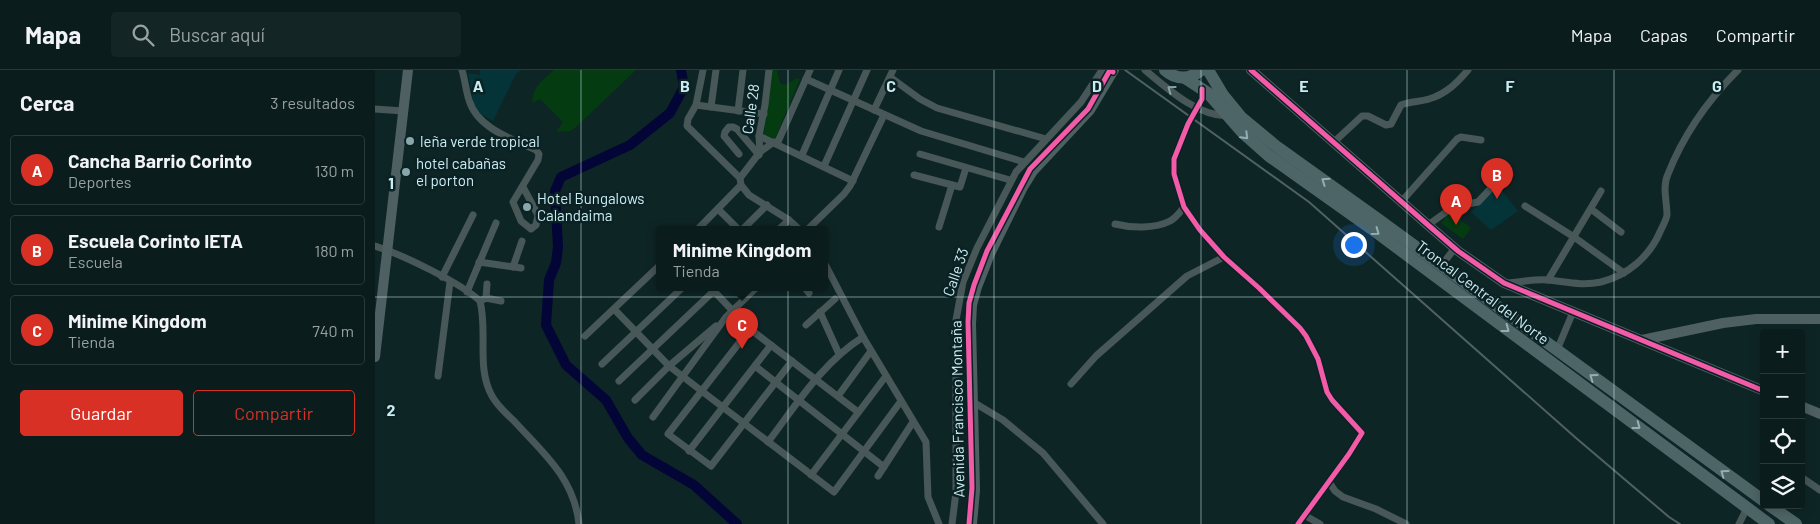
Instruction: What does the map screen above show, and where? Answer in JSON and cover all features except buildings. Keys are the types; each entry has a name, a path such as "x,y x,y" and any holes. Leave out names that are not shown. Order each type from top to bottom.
{"highway":[{"name":"Troncal Central del Norte","path":"1165,70 1175,77 1185,78 1202,89 1249,140 1269,156 1379,234 1769,524"},
{"path":"1185,78 1193,76 1201,70"},
{"name":"Troncal Central del Norte","path":"1208,70 1230,104 1254,129 1277,148 1760,498"},
{"path":"1775,509 1796,524"}],"street":[{"path":"375,357 379,288 387,250 408,70"},
{"path":"462,70 469,101 479,118 503,135 536,150 539,154 538,160 513,202 521,222 531,229 536,225 537,215 523,187"},
{"path":"703,70 696,105 687,123 689,129 717,154 741,182 749,195 767,205 796,226"},
{"path":"711,107 716,70"},
{"path":"738,110 743,70"},
{"name":"Calle 28","path":"760,154 759,136 769,70"},
{"path":"701,226 741,182 760,154 775,143 810,70"},
{"path":"802,155 839,70"},
{"path":"824,166 867,70"},
{"name":"Avenida Francisco Montaña","path":"972,524 975,490 971,324 972,305 977,287 990,254 1033,171 1090,110 1114,70"},
{"path":"1145,70 1197,108 1211,114 1227,116"},
{"path":"1251,70 1455,248 1504,284 1760,389"},
{"path":"1334,142 1362,116 1368,116 1386,125 1391,124 1401,105 1428,100 1439,95 1453,87 1468,70"},
{"path":"1504,284 1534,280 1587,284 1603,281 1624,273 1648,253 1667,216 1665,182 1677,153 1706,107 1737,70"},
{"name":"Calle 33","path":"952,524 956,492 956,320 963,282 977,248 1010,180 1024,162 1081,102 1099,71"},
{"path":"874,110 891,74 920,99 937,108 1046,139"},
{"path":"806,79 921,131 1024,162"},
{"path":"1202,89 1202,99 1174,159 1174,174 1184,207 1200,230 1224,257 1300,328 1318,359 1331,400 1361,430 1361,435 1298,524"},
{"path":"696,105 763,114"},
{"path":"375,109 403,111"},
{"path":"811,226 844,194 853,181 884,114"},
{"path":"739,154 724,136 729,127 737,129 760,154"},
{"path":"759,136 853,181"},
{"path":"1401,202 1457,139 1461,137 1481,140"},
{"path":"920,154 1010,180"},
{"path":"914,175 960,187 966,168"},
{"path":"1428,225 1453,207 1478,202 1494,185"},
{"path":"939,227 952,186"},
{"path":"1548,280 1601,191"},
{"path":"744,226 767,205"},
{"path":"1525,206 1624,273"},
{"path":"1115,224 1137,226 1167,223 1177,216 1184,207"},
{"path":"719,208 736,226"},
{"path":"1591,209 1621,232"},
{"path":"441,277 473,214"},
{"path":"782,226 789,220"},
{"path":"467,292 496,224"},
{"path":"513,267 522,241"},
{"path":"375,246 387,250 483,299 501,301"},
{"path":"1441,266 1455,248"},
{"path":"1071,384 1096,356 1187,276 1224,257"},
{"path":"479,262 521,268"},
{"path":"828,268 863,337 926,442 928,497 939,524"},
{"path":"585,336 656,269"},
{"path":"1529,294 1534,280"},
{"path":"438,376 450,282"},
{"path":"487,284 483,299 486,382 492,396 501,409 555,464 569,487 579,524"},
{"path":"602,364 678,291"},
{"path":"619,381 712,291"},
{"path":"716,291 750,329 858,412"},
{"path":"635,400 669,366 753,291"},
{"path":"806,325 835,299"},
{"path":"614,309 669,366 833,492 901,401"},
{"path":"820,312 839,354"},
{"path":"1557,350 1573,312"},
{"path":"653,417 726,317"},
{"path":"1641,340 1739,321 1820,318"},
{"path":"750,329 668,434 689,451 711,466 792,361"},
{"path":"768,442 815,379 839,354 863,337"},
{"path":"689,451 771,345"},
{"path":"838,396 871,351"},
{"path":"755,366 884,467"},
{"path":"811,475 887,376"},
{"path":"973,402 1003,420 1043,453 1103,524"},
{"path":"1805,408 1820,414"},
{"path":"878,476 913,422"},
{"path":"1805,480 1820,490"},
{"path":"1329,482 1335,491 1343,497 1376,509 1406,524"},
{"path":"1739,524 1747,508"},
{"path":"1304,515 1320,524"}],"shaded area":[{"path":"480,70 521,70 516,74 493,121 481,114 474,105 468,73 480,75"},
{"path":"1498,186 1518,211 1491,230 1471,212"}],"green space":[{"path":"554,70 636,70 576,127 570,131 556,132 563,122 540,99 532,103 536,88"},
{"path":"772,70 777,70 780,83 785,85 797,78 800,79 775,139 764,134"},
{"path":"1450,212 1471,228 1463,239 1441,223"}],"waterway":[{"path":"681,70 684,87 670,113 630,145 561,177 555,191 558,247 556,263 549,280 546,325 566,365 606,400 628,438 642,455 694,485 737,524"}],"railway":[{"path":"1125,70 1309,202 1576,438 1669,517 1680,524"}],"cycle path":[{"path":"969,524 972,488 968,322 969,303 974,285 987,251 1030,169 1088,109 1110,70 1113,72"},
{"path":"1251,70 1458,251 1504,283 1760,389"},
{"path":"1202,89 1202,99 1188,124 1174,159 1174,174 1184,207 1200,230 1224,257 1300,328 1318,359 1327,392 1362,433 1298,524"}],"place":[{"name":"leña verde tropical","path":"410,141"},
{"name":"hotel cabañas el porton","path":"406,172"},
{"name":"Escuela Corinto IETA","path":"1497,199"},
{"name":"Hotel Bungalows Calandaima","path":"527,207"},
{"name":"Cancha Barrio Corinto","path":"1456,225"},
{"name":"Minime Kingdom","path":"742,349"}]}
